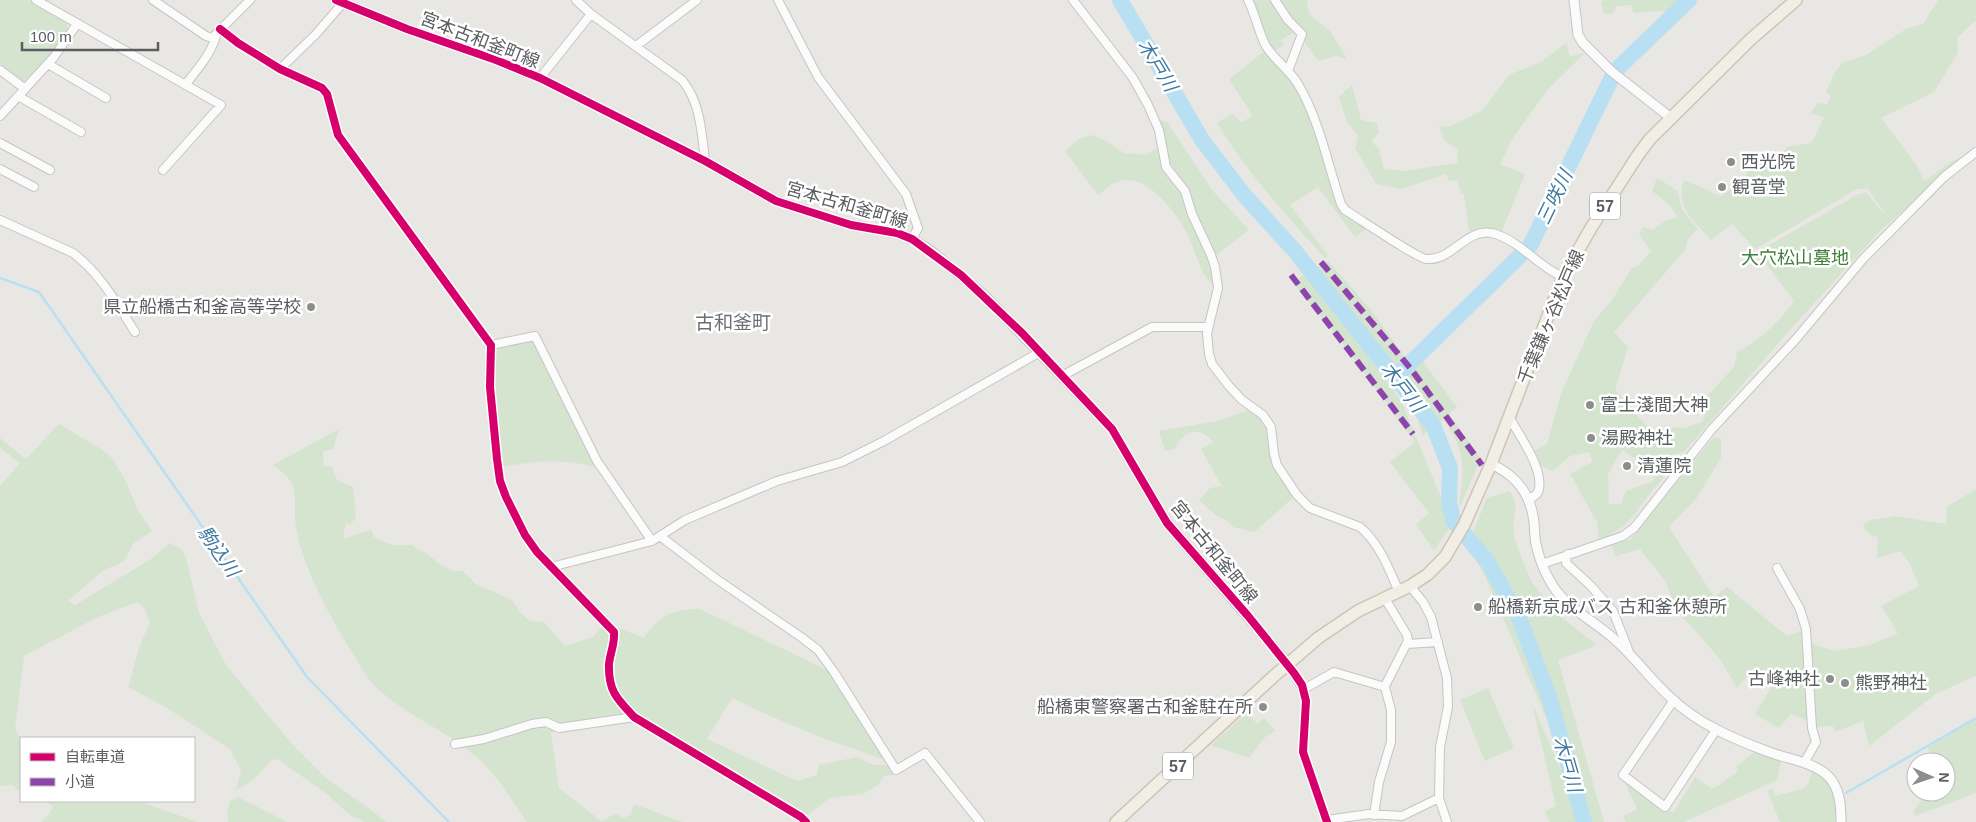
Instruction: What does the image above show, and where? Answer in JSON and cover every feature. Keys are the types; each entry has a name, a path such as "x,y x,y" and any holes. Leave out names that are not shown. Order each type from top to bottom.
{"main road":[{"name":"千葉鎌ヶ谷松戸線","path":"1410,586 1439,565 1464,525 1492,464 1564,277 1591,228 1638,155 1671,118 1751,39 1796,0"},
{"name":"57","path":"1116,822 1288,664 1334,626 1384,597 1410,586"}],"street":[{"path":"36,0 221,105 163,170"},
{"path":"153,0 206,36 212,38 250,0"},
{"path":"576,0 592,14 682,80 690,89 700,125 705,161"},
{"path":"636,46 697,0"},
{"path":"778,0 818,77 906,194 918,228 912,238"},
{"path":"1073,0 1133,78 1148,105 1159,130 1166,168 1185,191 1192,214 1211,255 1218,288 1208,327 1208,354 1212,364 1242,400 1263,415 1271,427 1274,454 1284,478 1310,508 1366,532 1381,553 1399,592"},
{"path":"1248,0 1266,46 1299,85 1311,110 1341,204 1345,210 1422,258 1439,258 1478,233 1491,233 1502,237 1564,277"},
{"path":"1275,0 1288,20 1302,34 1288,71"},
{"path":"1574,0 1578,34 1583,43 1611,71 1671,118"},
{"path":"280,69 316,34 339,2"},
{"name":"宮本古和釜町線","path":"339,2 540,78 705,161 776,201 851,225 898,233 912,238 961,275 1040,352 1120,439 1167,523 1288,664"},
{"path":"540,78 592,14"},
{"path":"0,116 48,64 77,24"},
{"path":"185,85 214,45 218,33"},
{"path":"218,33 280,69 322,88 327,94 338,135 491,345 490,387 500,481 525,535 551,567 614,632 609,664 615,696 634,717 802,817 806,822"},
{"path":"48,64 106,98"},
{"path":"0,70 24,88"},
{"path":"18,96 81,132"},
{"path":"0,143 50,170"},
{"path":"1542,564 1623,536 1634,528 1712,429 1796,339 1862,259 1944,177 1976,152"},
{"path":"0,169 34,187"},
{"path":"0,220 73,253 84,261 93,270 135,332"},
{"path":"1062,376 1152,327 1208,327"},
{"path":"491,345 534,336 597,461 652,541"},
{"path":"551,567 652,541 685,520 777,481 842,462 884,441 1040,352"},
{"path":"1509,417 1530,453 1537,470 1539,488 1536,495 1529,499"},
{"path":"1492,464 1513,478 1529,499 1537,550 1542,564 1553,587 1566,602 1612,637 1689,714 1716,730 1768,752 1823,771 1835,785 1839,797 1841,822"},
{"path":"660,536 708,573 801,636 818,650 896,770 925,753 980,822"},
{"path":"1568,554 1566,563 1591,586 1613,611 1630,654"},
{"path":"1777,568 1800,609 1807,636 1811,720 1816,742 1804,763"},
{"path":"1410,586 1432,617 1448,692 1448,707 1440,747 1439,798 1447,822"},
{"path":"1374,815 1379,782 1391,742 1391,710 1385,686 1407,644 1407,635 1384,597"},
{"path":"1407,644 1438,642"},
{"path":"1288,664 1304,689 1306,701 1303,752 1327,821 1374,815 1402,816 1439,798"},
{"path":"1304,689 1332,672 1385,686"},
{"path":"1674,700 1623,775 1665,807 1716,730"},
{"path":"455,744 484,739 532,724 546,722 559,728 634,717"}],"green space":[{"path":"0,0 29,0 67,22 68,29 50,55 23,83 0,63"},
{"path":"1250,0 1272,0 1296,31 1281,40 1284,45 1274,51 1264,35"},
{"path":"1278,0 1307,0 1309,14 1330,31 1347,59 1336,56 1318,61 1304,41 1305,31 1288,18"},
{"path":"1605,0 1682,0 1669,12 1633,13 1632,5 1617,6 1612,14 1603,13 1601,2"},
{"name":"大穴松山墓地","path":"1938,0 1976,0 1976,20 1957,38 1958,52 1934,92 1881,118 1917,166 1924,181 1952,161 1966,156 1881,230 1788,332 1685,451 1643,464 1622,450 1608,474 1609,504 1621,504 1626,491 1653,481 1658,472 1667,466 1668,462 1674,458 1681,458 1623,527 1599,540 1597,522 1570,474 1592,462 1590,452 1570,456 1553,471 1541,466 1535,450 1547,444 1562,391 1594,321 1612,300 1632,268 1639,265 1651,251 1639,234 1643,227 1652,230 1667,220 1678,218 1670,206 1652,191 1657,178 1678,191 1682,210 1698,229 1688,239 1685,250 1614,332 1628,347 1615,390 1652,433 1676,427 1685,428 1703,421 1706,397 1734,367 1737,352 1769,330 1794,301 1757,252 1859,194 1867,193 1884,212 1868,189 1857,189 1755,249 1732,224 1711,240 1693,220 1684,206 1682,190 1684,180 1721,196 1740,183 1759,158 1773,166 1787,147 1812,143 1824,117 1810,113 1818,103 1827,104 1831,97 1826,92 1834,74 1842,63 1866,55 1906,29 1923,24"},
{"path":"1566,43 1570,56 1585,53 1548,89 1512,139 1500,164 1525,174 1501,233 1484,228 1469,231 1464,194 1461,194 1457,180 1449,181 1446,174 1402,189 1376,184 1355,148 1358,136 1347,122 1339,97 1352,84 1361,120 1377,123 1379,133 1371,141 1379,149 1384,169 1404,171 1457,163 1458,149 1445,141 1439,126 1449,127 1483,110 1509,75 1541,62"},
{"path":"1265,51 1296,88 1308,114 1339,209 1366,229 1355,237 1318,187 1290,205 1328,256 1325,258 1254,177 1217,123 1232,114 1241,122 1253,116 1229,79"},
{"path":"1158,119 1168,123 1212,190 1249,230 1215,256 1195,212 1188,189 1166,157"},
{"path":"1092,135 1108,142 1124,153 1147,155 1158,147 1161,162 1182,194 1197,226 1210,263 1214,285 1201,269 1188,235 1177,216 1149,188 1138,182 1128,180 1114,183 1098,195 1065,151 1079,139"},
{"path":"1328,261 1371,310 1407,360 1392,374 1314,270"},
{"path":"1307,272 1401,401 1452,524 1434,550 1416,525 1429,513 1390,462 1415,442 1337,336 1293,283"},
{"path":"533,340 595,467 570,462 548,461 501,467 492,387 493,350"},
{"path":"1420,358 1457,407 1449,414 1481,459 1458,510 1463,473 1461,453 1452,432 1444,420 1433,425 1423,436 1410,396 1396,380"},
{"path":"1249,410 1258,415 1267,424 1272,455 1295,496 1254,532 1233,527 1199,500 1210,488 1222,486 1201,449 1213,442 1203,433 1192,432 1182,438 1175,449 1165,451 1159,431 1218,421"},
{"path":"59,424 101,449 113,459 126,482 138,510 152,531 134,543 123,562 104,570 68,601 75,605 151,559 170,543 181,549 186,557 199,613 226,665 293,745 327,779 386,822 364,822 352,817 328,795 279,760 273,759 252,781 236,790 241,770 230,749 167,708 128,687 140,645 150,622 144,608 137,602 98,617 24,656 15,729 20,737 20,791 12,785 0,786 0,486 20,463 0,448 0,438 26,459"},
{"path":"339,429 333,449 323,452 324,466 332,467 337,480 353,487 356,517 350,525 346,522 343,537 347,538 371,529 374,537 392,545 412,545 441,565 452,571 463,571 476,584 512,600 520,612 530,621 544,622 565,646 593,637 605,623 644,638 655,624 668,615 682,610 700,609 827,670 886,760 808,732 732,698 707,739 797,781 817,775 819,765 857,757 874,765 889,765 899,770 893,775 884,776 878,785 863,794 830,798 806,816 636,715 558,729 551,733 559,788 601,821 617,813 623,818 631,815 634,804 682,822 527,822 500,782 481,761 454,740 381,692 369,680 318,591 309,572 297,532 293,487 290,480 273,465"},
{"path":"1714,437 1721,439 1721,458 1696,499 1669,527 1714,597 1727,587 1787,636 1804,630 1808,721 1791,714 1779,728 1755,714 1778,676 1754,669 1737,688 1720,659 1676,609 1666,582 1640,549 1616,556 1611,545 1630,540"},
{"path":"1976,489 1976,676 1937,693 1869,746 1863,721 1835,732 1833,726 1813,727 1811,697 1812,644 1836,651 1870,645 1898,633 1881,606 1919,586 1910,564 1901,551 1877,558 1878,537 1869,534 1863,526 1872,520 1893,516 1946,524 1947,507"},
{"path":"1510,491 1516,506 1513,526 1515,540 1531,581 1556,613 1597,645 1558,660 1604,822 1591,822 1485,576 1468,545 1487,498"},
{"path":"1488,688 1514,748 1485,761 1460,700"},
{"path":"1532,703 1583,822 1550,822 1545,811 1556,806"},
{"path":"1248,712 1257,724 1264,718 1275,731 1265,737 1249,758 1211,745"},
{"path":"1976,719 1976,793 1956,801 1956,752 1929,752 1928,747"},
{"path":"1755,751 1781,761 1777,780 1684,822 1626,822 1623,816 1637,809 1623,778 1659,808 1674,812 1695,777 1711,788 1715,788 1738,771 1736,767"},
{"path":"1812,772 1821,776 1832,789 1837,822 1780,822 1767,790 1772,789 1776,796 1804,788 1808,784"},
{"path":"238,797 287,822 228,822 227,813 230,801"},
{"path":"47,802 142,802 197,822 41,822 53,807"},
{"path":"1920,802 1952,802 1915,816 1913,812"}],"waterway":[{"name":"木戸川","path":"1120,0 1202,140 1245,196 1294,250 1433,425 1450,468 1449,503 1454,522 1488,562 1520,620 1549,697 1584,822"},
{"name":"三咲川","path":"1396,377 1530,246 1615,71 1689,0"},
{"name":"駒込川","path":"0,278 39,292 307,677 449,822"},
{"path":"1846,793 1976,718"}],"marked path":[{"path":"1321,262 1411,369 1482,465"},
{"path":"1291,275 1413,434"}],"cycle path":[{"path":"336,0 407,29 496,60 540,78 705,161 776,201 851,225 897,233 912,239 961,275 1022,333 1112,429 1167,523 1248,616 1294,673 1302,685 1306,701 1303,752 1327,822"},
{"path":"220,29 238,43 280,69 322,88 327,94 338,135 491,345 490,387 500,481 525,535 537,552 614,632 609,673 612,688 618,699 634,717 801,817 806,822"}],"place":[{"name":"西光院","path":"1731,162"},
{"name":"観音堂","path":"1722,187"},
{"name":"県立船橋古和釜高等学校","path":"311,307"},
{"name":"富士淺間大神","path":"1590,405"},
{"name":"湯殿神社","path":"1591,438"},
{"name":"清蓮院","path":"1627,466"},
{"name":"船橋新京成バス 古和釜休憩所","path":"1478,607"},
{"name":"古峰神社","path":"1830,679"},
{"name":"熊野神社","path":"1845,683"},
{"name":"船橋東警察署古和釜駐在所","path":"1263,707"}],"district":[{"name":"古和釜町","path":"733,322"}]}
